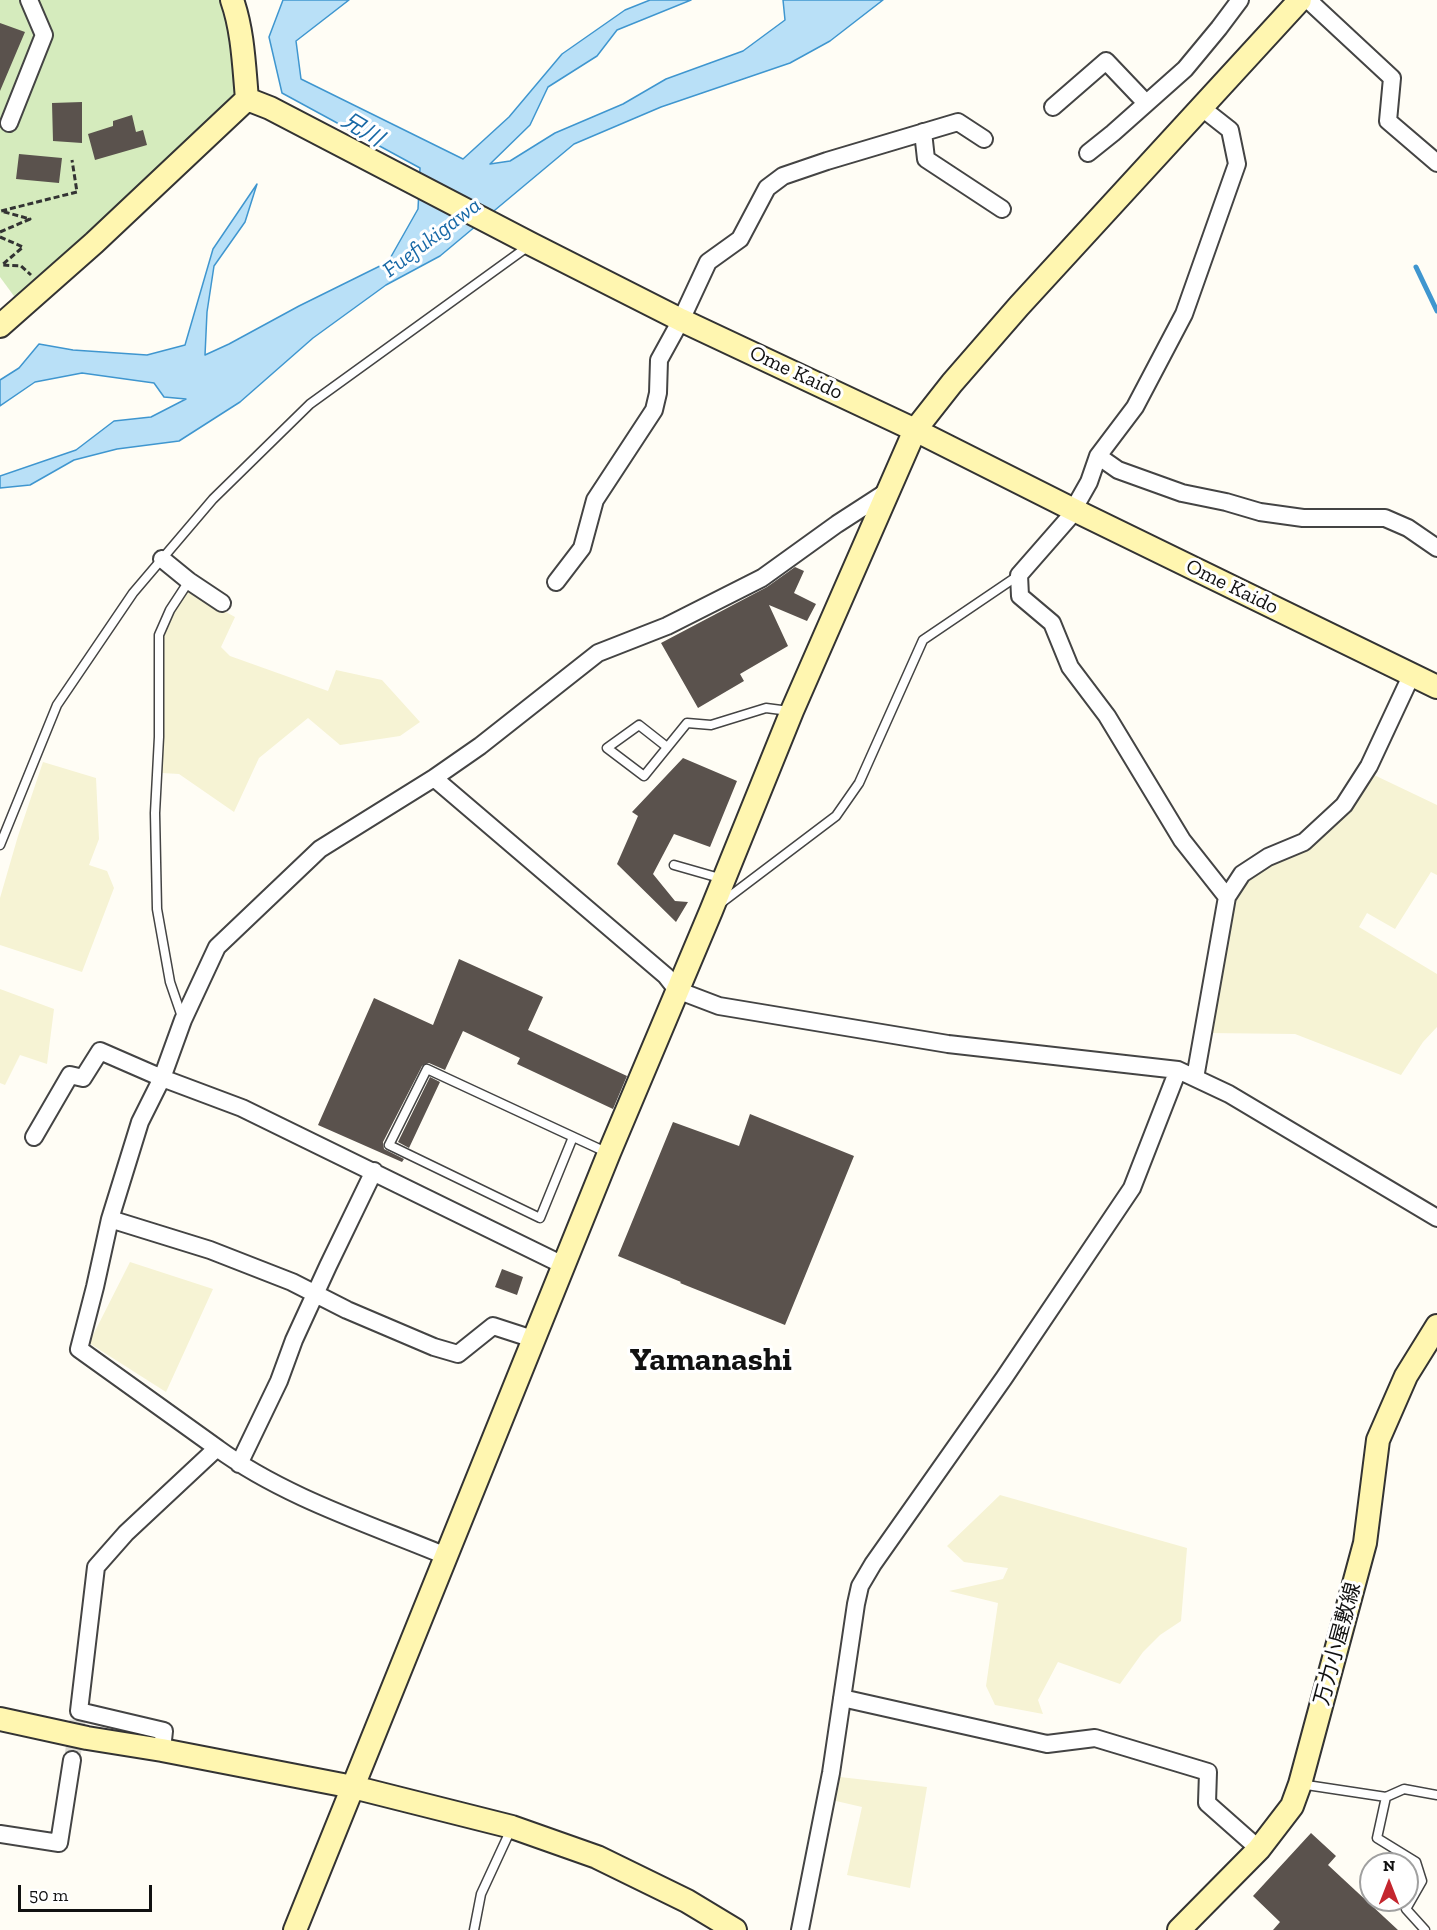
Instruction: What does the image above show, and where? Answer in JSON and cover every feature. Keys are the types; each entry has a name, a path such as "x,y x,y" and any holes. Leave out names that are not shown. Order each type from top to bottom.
{"street":[{"path":"9,123 44,35 29,0"},
{"path":"0,326 111,228 247,99 242,48 232,0"},
{"path":"1088,153 1185,69 1220,28 1240,0"},
{"path":"295,1930 609,1153 792,711 915,430 952,383 1019,306 1300,0"},
{"path":"1308,0 1392,78 1388,121 1437,163"},
{"path":"1053,107 1106,61 1146,103"},
{"name":"Ome Kaido","path":"247,99 270,108 681,320 915,430 1437,687"},
{"path":"1202,108 1230,130 1237,164 1184,314 1135,407 1098,456 1089,482 1074,510 1018,576 1020,596 1052,623 1071,667 1107,716 1182,840 1227,897"},
{"path":"556,582 582,548 595,500 654,410 658,393 659,360 708,262 740,239 767,188 783,176 794,172 958,122 984,139"},
{"path":"923,132 926,159 1002,209"},
{"path":"1098,456 1118,470 1182,493 1260,512 1303,518 1385,518 1408,528 1437,548"},
{"path":"446,1556 331,1509 239,1464 79,1349 110,1219 140,1122 162,1078 183,1020 217,947 320,849 434,778 480,746 598,653 667,626 762,578 837,524 888,491"},
{"path":"162,560 222,603"},
{"path":"1195,1078 1227,897 1242,874 1268,857 1304,842 1344,804 1369,766 1412,674"},
{"path":"434,778 666,976 677,990 719,1006 948,1044 1178,1070 1239,1101 1437,1218"},
{"path":"34,1137 70,1075 82,1078 99,1051 242,1108 563,1265"},
{"path":"800,1930 831,1773 860,1586 1132,1188 1178,1070"},
{"path":"239,1464 279,1381 294,1340 374,1171"},
{"path":"110,1219 210,1250 292,1282 347,1310 434,1347 458,1354 493,1326 533,1339"},
{"name":"万力小屋敷線","path":"1179,1930 1259,1849 1292,1806 1300,1784 1365,1543 1378,1440 1406,1376 1436,1330"},
{"path":"162,1750 164,1731 79,1711 96,1567 126,1533 217,1448"},
{"path":"842,1698 1047,1744 1095,1738 1208,1772 1207,1803 1259,1849"},
{"path":"0,1719 87,1738 162,1750 352,1787 512,1827 597,1857 687,1901 735,1930"},
{"path":"0,1834 59,1843 72,1760"}],"lane":[{"path":"0,845 57,705 134,593 213,499 310,404 524,241"},
{"path":"711,911 836,816 859,783 923,640 1018,576"},
{"path":"183,1020 170,982 157,909 155,813 159,737 159,635 170,610 189,581"},
{"path":"668,747 639,725 607,748 644,776 668,747 687,723 711,725 766,708 792,711"},
{"path":"674,865 723,879"},
{"path":"573,1137 540,1218 389,1145 427,1069 609,1153"},
{"path":"1300,1784 1386,1797 1404,1789 1437,1795"},
{"path":"1386,1797 1377,1838 1416,1862 1422,1881 1406,1909 1425,1930"},
{"path":"474,1930 481,1894 512,1827"}],"path":[{"path":"0,232 30,219 1,211 77,192 72,160"},
{"path":"0,237 23,247 2,265 21,266 44,288"}],"shaded area":[{"path":"184,589 235,617 221,647 230,656 328,691 336,670 382,680 420,722 400,736 340,745 308,718 259,758 234,812 179,774 162,773 164,636"},
{"path":"43,762 96,778 99,839 89,865 107,871 114,888 82,972 0,945 0,898"},
{"path":"1372,774 1437,805 1437,875 1431,872 1395,929 1367,913 1359,927 1437,974 1437,1027 1423,1042 1401,1075 1295,1034 1207,1033 1233,901 1244,878 1266,863"},
{"path":"0,989 54,1009 47,1064 20,1055 5,1085 0,1083"},
{"path":"130,1262 213,1289 166,1392 89,1343"},
{"path":"1000,1495 1187,1548 1181,1621 1160,1635 1143,1652 1120,1684 1058,1662 1038,1700 1043,1714 995,1705 986,1686 998,1603 949,1591 1003,1579 1008,1568 964,1562 947,1546"},
{"path":"840,1777 927,1787 910,1888 847,1875 862,1807 836,1801"}],"green space":[{"path":"0,0 232,0 247,99 22,307 0,277"}],"water":[{"path":"283,0 349,0 296,41 301,79 463,159 509,117 562,54 625,10 650,0 691,0 617,30 597,56 548,87 530,125 490,164 510,161 555,133 623,104 666,79 743,51 785,20 783,0 883,0 830,41 790,63 661,107 574,144 440,256 386,285 313,338 240,402 179,441 117,449 74,460 30,485 0,488 0,476 76,450 114,421 151,417 186,399 164,397 154,383 82,373 35,382 0,406 0,380 19,368 39,344 73,350 147,355 185,345 213,249 257,184 245,222 214,266 207,312 205,355 388,262 418,209 420,168 282,93 269,37"}],"building":[{"path":"0,23 25,32 0,91"},
{"path":"82,102 82,143 53,141 52,103"},
{"path":"132,115 136,132 143,130 147,145 95,160 88,134 113,126 113,121"},
{"path":"19,154 62,158 59,183 16,179"},
{"path":"795,567 804,571 794,593 816,604 807,621 769,605 788,646 740,674 744,681 698,708 661,643 767,587"},
{"path":"683,758 737,781 710,847 674,834 653,874 675,901 688,902 676,922 617,864 638,816 632,812"},
{"path":"459,959 543,997 528,1030 627,1076 613,1109 517,1064 520,1058 463,1031 445,1070 429,1063 422,1066 383,1142 384,1149 404,1159 402,1162 318,1125 374,998 433,1025"},
{"path":"430,1077 440,1082 409,1148 398,1142"},
{"path":"750,1114 854,1156 785,1325 618,1256 673,1122 739,1146"},
{"path":"502,1269 523,1277 517,1295 495,1287"},
{"path":"1311,1833 1336,1856 1328,1865 1359,1894 1359,1912 1379,1912 1398,1930 1273,1930 1280,1922 1253,1896"}],"waterway":[{"path":"1416,267 1437,311"}],"tunnel":[{"path":"72,1760 79,1711"}],"district":[{"name":"Yamanashi","path":"711,1361"}],"water label":[{"name":"兄川","path":"362,130"},
{"name":"Fuefukigawa","path":"432,238"}]}
